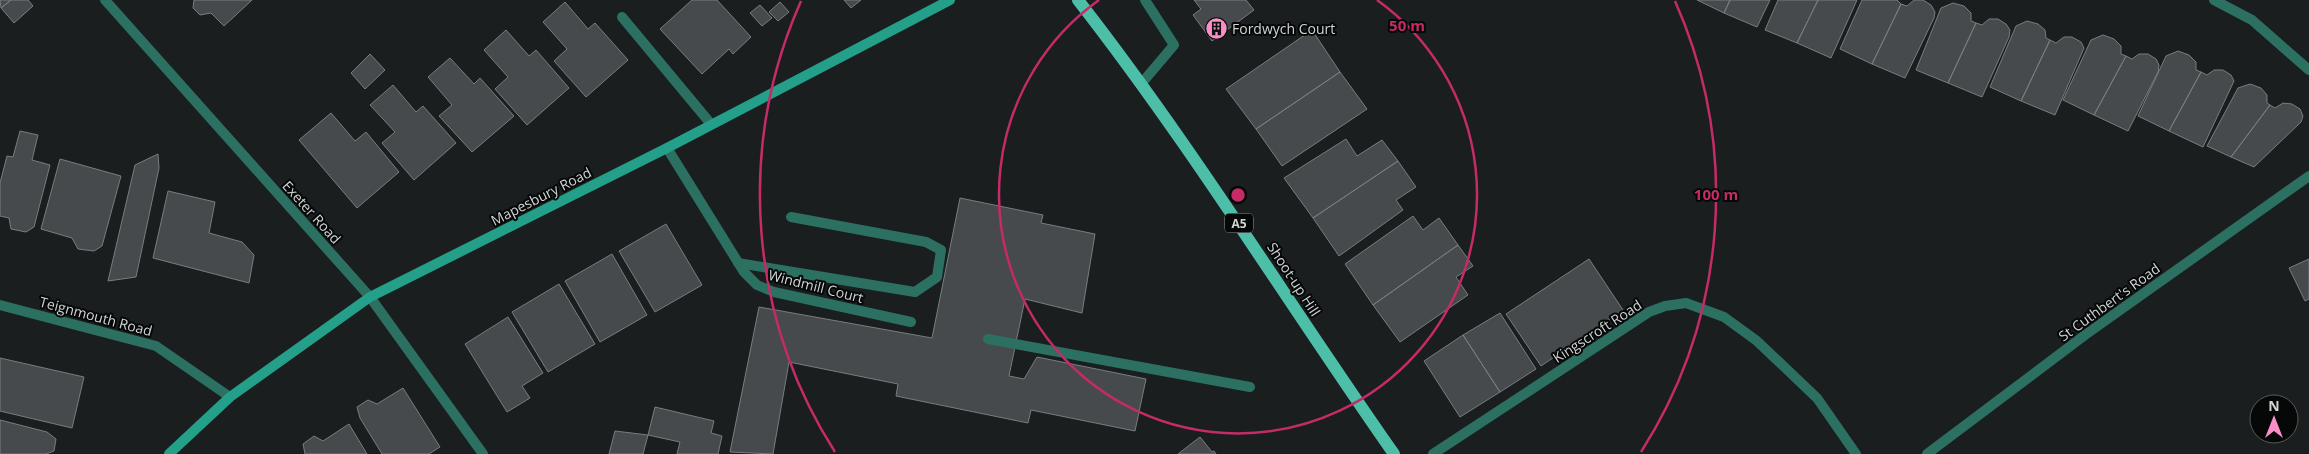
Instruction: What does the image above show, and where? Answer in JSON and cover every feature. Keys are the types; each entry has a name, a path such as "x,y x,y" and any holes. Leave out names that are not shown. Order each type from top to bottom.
{"main road":[{"name":"Shoot-up Hill","path":"1079,0 1244,230 1332,365 1394,454"}],"street":[{"name":"Exeter Road","path":"105,0 370,297 483,454"},
{"name":"Mapesbury Road","path":"169,454 230,397 370,297 667,148 950,0"},
{"path":"1141,84 1174,45 1146,0"},
{"path":"2214,0 2252,20 2309,70"},
{"path":"622,17 711,124"},
{"name":"Windmill Court","path":"667,148 738,263 750,279 774,292 911,322"},
{"name":"St Cuthbert's Road","path":"1927,454 2086,335 2309,176"},
{"path":"738,263 915,292 937,277 941,250 926,242 791,217"},
{"name":"Kingscroft Road","path":"1434,454 1649,312 1665,306 1686,303 1724,317 1757,341 1817,398 1856,454"},
{"name":"Teignmouth Road","path":"0,305 156,346 230,397"},
{"path":"988,339 1250,387"}],"building":[{"path":"0,0 11,0 1,8"},
{"path":"11,0 28,0 33,6 14,23 1,8"},
{"path":"194,0 252,0 224,26 211,13 200,15 193,8"},
{"path":"692,0 717,0 751,37 733,54 729,49 702,74 660,29"},
{"path":"844,0 861,0 851,8"},
{"name":"Fordwych Court","path":"1194,0 1246,0 1254,10 1212,41 1193,15 1201,9"},
{"path":"1697,0 1730,0 1724,13"},
{"path":"1730,0 1770,0 1757,27 1724,13"},
{"path":"1778,0 1818,0 1797,43 1765,30"},
{"path":"1818,0 1857,0 1831,58 1797,43"},
{"path":"1862,0 1897,0 1901,4 1872,64 1840,49"},
{"path":"1914,0 1923,0 1931,5 1935,12 1934,18 1905,78 1872,64 1901,4 1907,6"},
{"path":"565,2 588,29 595,23 628,60 586,97 554,61 567,49 543,22"},
{"path":"780,2 789,12 778,21 769,12"},
{"path":"1953,3 1964,6 1971,13 1971,21 1976,23 1948,83 1916,70 1941,8"},
{"path":"760,5 772,18 762,26 750,13"},
{"path":"1989,19 1998,19 2006,24 2010,30 2009,37 1982,97 1948,83 1976,23 1982,25"},
{"path":"2027,21 2038,24 2045,30 2046,38 2050,40 2021,101 1990,87 2016,26"},
{"path":"506,30 529,56 536,50 569,88 527,125 495,89 508,77 484,50"},
{"path":"1312,30 1340,72 1256,129 1226,89"},
{"path":"2103,35 2114,39 2121,46 2121,54 2126,56 2094,115 2063,100 2091,40"},
{"path":"2064,37 2072,37 2081,42 2084,48 2055,115 2021,101 2050,40 2056,43"},
{"path":"2178,51 2189,55 2196,62 2196,70 2201,72 2169,131 2138,116 2166,56"},
{"path":"370,54 385,70 365,89 351,73"},
{"path":"2139,54 2148,54 2156,59 2159,65 2158,72 2128,131 2094,115 2126,56 2132,59"},
{"path":"450,58 474,84 480,78 514,116 472,152 439,116 452,105 428,77"},
{"path":"2214,70 2223,70 2231,75 2234,81 2203,147 2169,131 2201,72 2207,75"},
{"path":"1340,72 1367,109 1282,166 1256,129"},
{"path":"2250,84 2261,88 2267,95 2267,103 2270,105 2231,157 2207,146 2238,88"},
{"path":"393,85 416,112 423,106 456,143 414,180 382,143 395,132 370,105"},
{"path":"2283,103 2292,104 2300,109 2303,116 2301,122 2254,167 2231,157 2270,105 2275,108"},
{"path":"331,113 355,141 366,132 399,172 357,208 299,140"},
{"path":"20,131 38,135 32,160 50,165 34,227 26,232 11,229 9,218 0,216 0,183 7,156 13,157"},
{"path":"1346,139 1357,156 1382,140 1398,161 1313,218 1284,178"},
{"path":"158,154 159,168 136,277 108,281 135,165"},
{"path":"60,159 121,176 102,246 94,251 78,249 72,238 41,229"},
{"path":"1398,161 1416,187 1396,200 1403,210 1339,256 1313,218"},
{"path":"168,191 215,202 209,233 242,242 254,255 249,283 153,258"},
{"path":"960,198 1043,215 1041,223 1095,234 1082,313 1025,299 1009,376 1024,379 1037,357 1146,379 1135,431 1031,410 1028,423 896,396 898,384 789,362 773,454 730,452 759,307 932,338"},
{"path":"1413,216 1423,230 1439,218 1458,245 1373,305 1345,264"},
{"path":"666,224 702,285 655,312 619,251"},
{"path":"1458,245 1473,266 1456,277 1468,295 1400,342 1373,305"},
{"path":"612,254 647,315 600,342 565,281"},
{"path":"1589,259 1623,310 1541,366 1506,314"},
{"path":"2309,259 2309,299 2305,301 2289,268"},
{"path":"559,284 595,344 548,372 512,312"},
{"path":"1500,313 1536,369 1500,392 1463,335"},
{"path":"508,317 543,373 522,386 530,398 507,412 465,344"},
{"path":"1463,335 1500,392 1460,417 1424,361"},
{"path":"0,358 84,377 72,428 0,411"},
{"path":"403,388 440,447 429,454 382,454 360,418 357,407 368,400 377,404"},
{"path":"655,407 714,421 711,433 722,436 718,454 677,454 680,442 648,435"},
{"path":"0,420 47,432 56,439 54,451 46,454 0,454"},
{"path":"349,424 367,454 305,454 303,444 314,436 323,441"},
{"path":"615,431 648,435 643,454 609,454"},
{"path":"1200,437 1212,452 1214,451 1216,454 1178,454"}],"place":[{"name":"Fordwych Court","path":"1216,28"}]}
